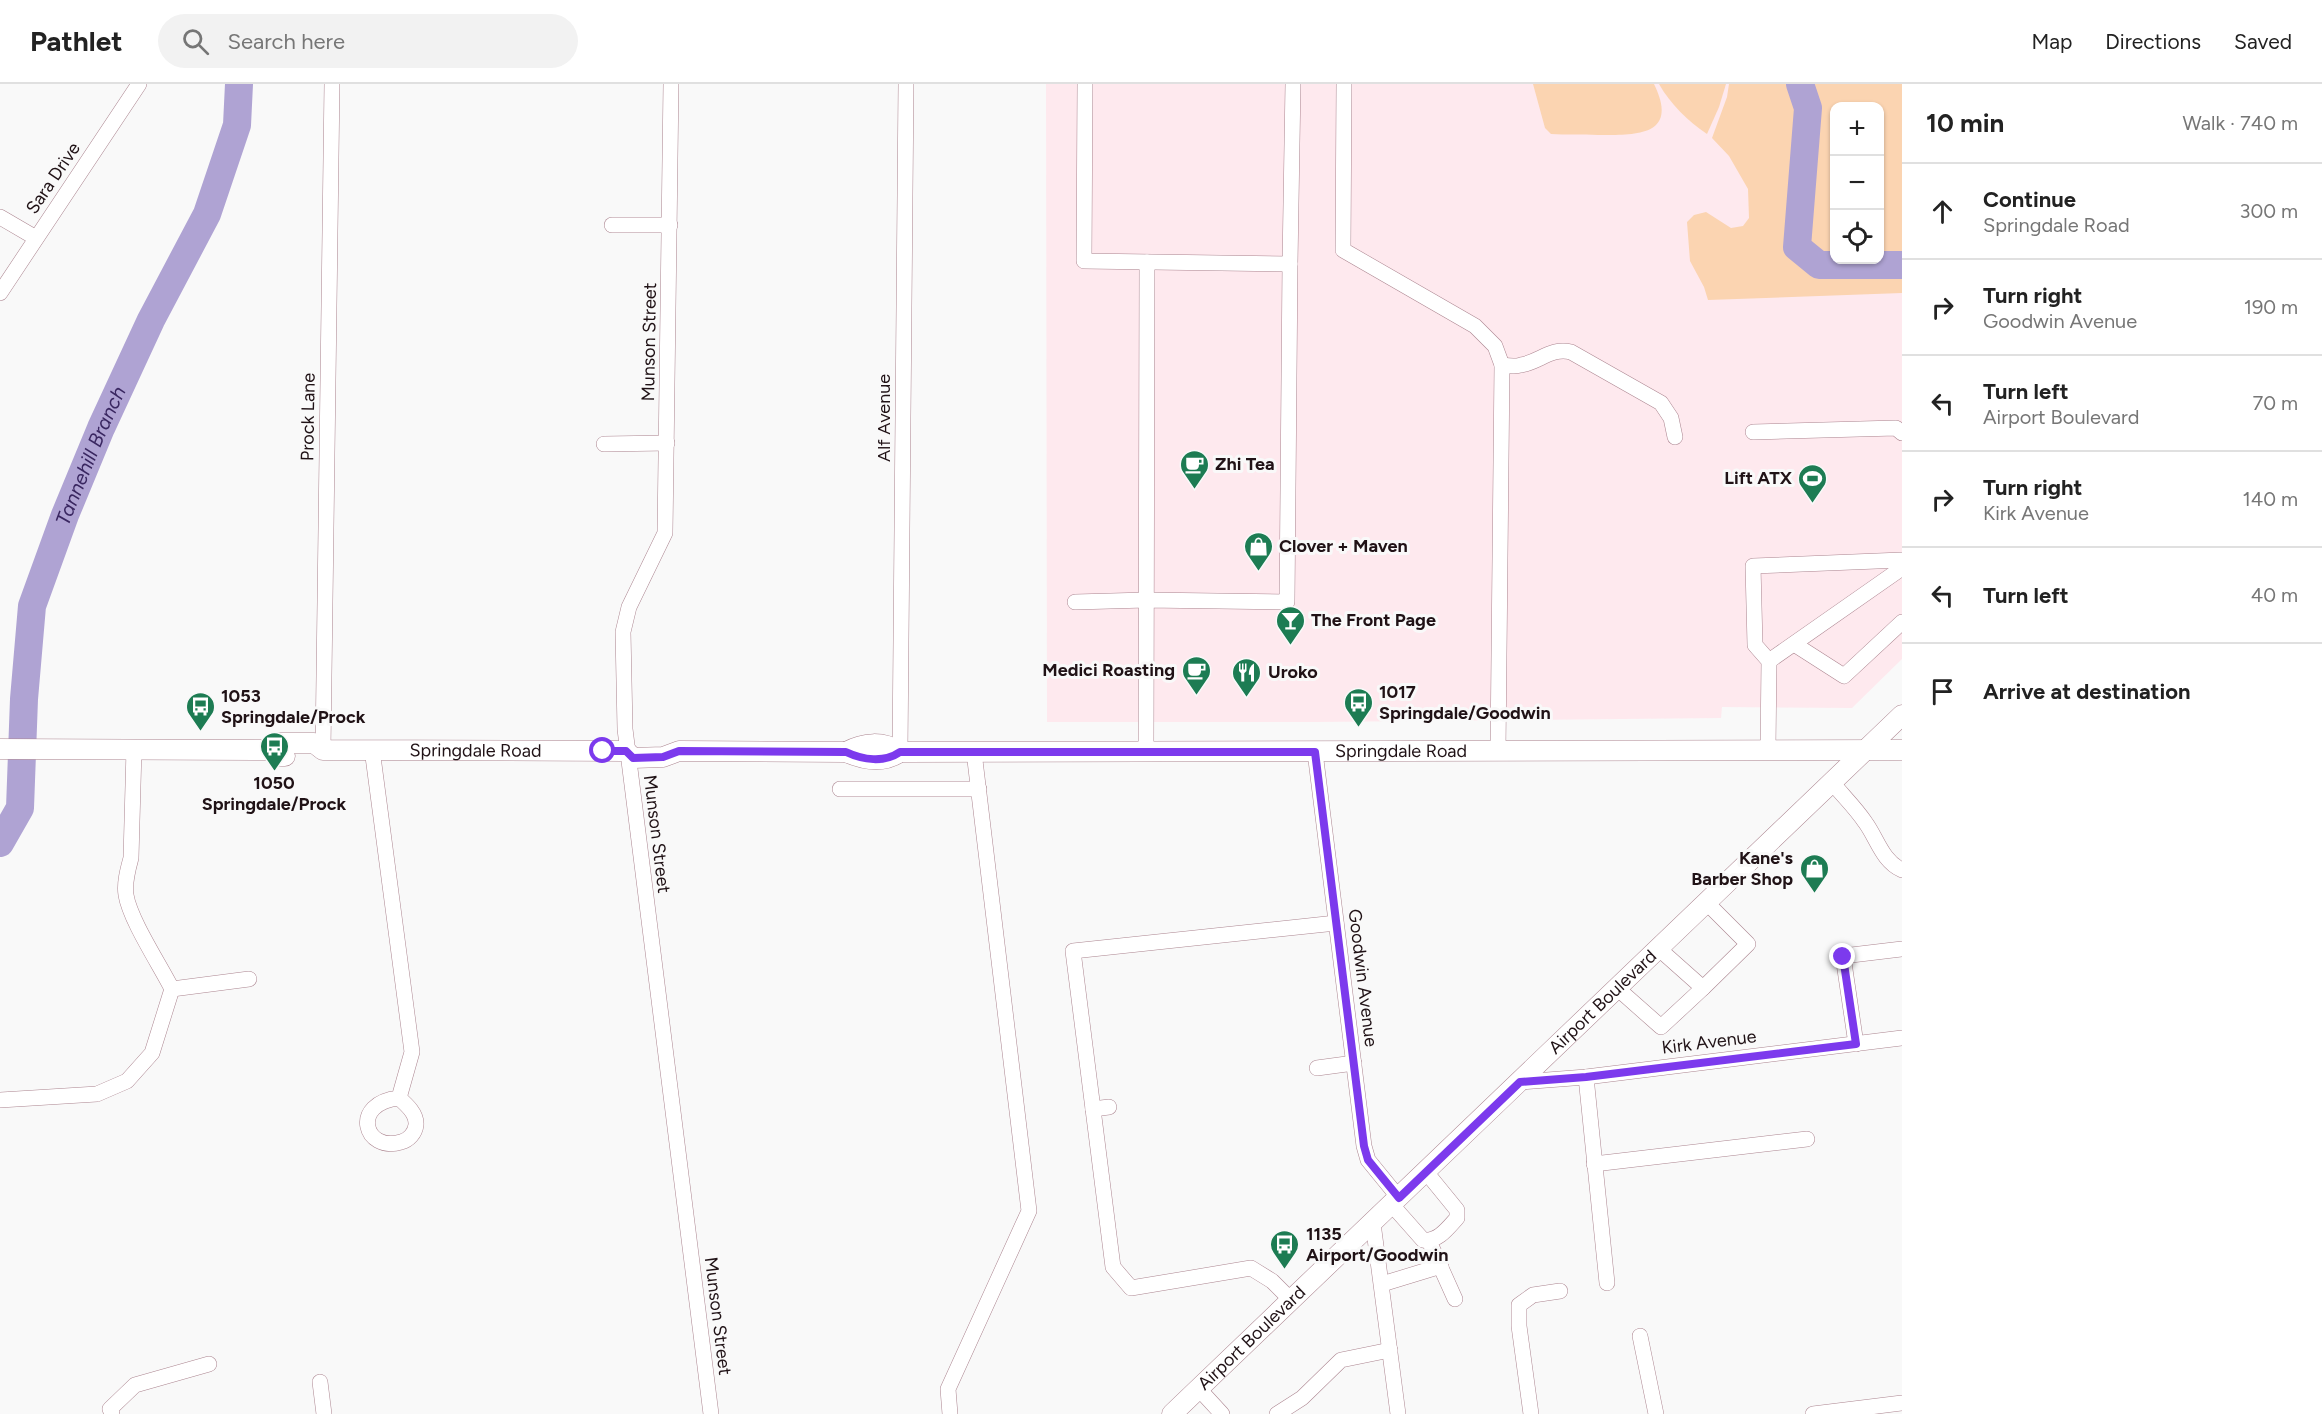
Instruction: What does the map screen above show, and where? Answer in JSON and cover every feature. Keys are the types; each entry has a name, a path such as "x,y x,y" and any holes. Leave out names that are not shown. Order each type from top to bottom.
{"main road":[{"name":"Airport Boulevard","path":"1172,1414 1865,748 1902,716"},
{"name":"Springdale Road","path":"0,749 276,750 280,756 315,756 323,750 372,749 626,751 633,758 663,757 679,751 846,752 860,759 890,759 900,752 1498,752 1865,748 1902,750"}],"street":[{"name":"Sara Drive","path":"0,293 139,84"},
{"name":"Prock Lane","path":"323,750 332,84"},
{"name":"Munson Street","path":"671,84 665,533 629,607 623,632 626,751 711,1414"},
{"name":"Alf Avenue","path":"900,752 906,84"},
{"path":"1086,84 1084,261 1290,264"},
{"path":"1075,602 1146,600 1287,602 1293,84"},
{"path":"1344,84 1343,250 1475,326 1496,346 1502,365 1498,752"},
{"path":"0,217 36,238"},
{"path":"612,225 670,225"},
{"path":"1146,752 1147,262"},
{"path":"1502,365 1523,365 1552,352 1562,350 1571,352 1661,404 1671,418 1675,436"},
{"path":"1753,432 1896,428 1902,433"},
{"path":"604,444 667,443"},
{"path":"1768,749 1769,661 1755,645 1753,566 1902,560"},
{"path":"1769,661 1902,568"},
{"path":"1794,644 1844,676 1902,622"},
{"path":"0,1100 97,1094 127,1081 152,1053 172,989 132,914 126,895 127,873 131,858 134,749"},
{"path":"372,749 412,1052 399,1098"},
{"path":"950,1414 948,1389 1029,1211 974,752"},
{"name":"Goodwin Avenue","path":"1315,752 1364,1146 1368,1160 1395,1202 1423,1240 1429,1241"},
{"path":"1831,782 1865,822 1894,866 1902,870"},
{"path":"840,789 979,789"},
{"path":"1617,988 1661,1027 1703,988 1748,944 1706,902"},
{"path":"1291,1300 1272,1281 1251,1268 1131,1288 1113,1267 1101,1108 1073,951 1336,923"},
{"path":"1658,948 1703,988"},
{"path":"1856,1044 1843,957 1902,949"},
{"path":"172,989 249,979"},
{"name":"Kirk Avenue","path":"1520,1082 1586,1077 1902,1038"},
{"path":"1317,1068 1354,1063"},
{"path":"1586,1077 1607,1283"},
{"path":"1594,1164 1807,1139"},
{"path":"1426,1172 1457,1210 1457,1218 1436,1239 1429,1241 1455,1299"},
{"path":"1373,1222 1398,1414"},
{"path":"1382,1284 1441,1266"},
{"path":"1531,1414 1519,1326 1519,1305 1533,1296 1560,1291"},
{"path":"1640,1336 1656,1414"},
{"path":"1277,1414 1302,1398 1341,1360 1390,1350"},
{"path":"111,1411 135,1385 209,1364"},
{"path":"320,1382 324,1414"},
{"path":"1199,1389 1222,1414"},
{"path":"1815,1414 1902,1403"}],"shaded area":[{"path":"1046,84 1902,84 1902,659 1852,708 1722,707 1721,718 1047,722"},
{"path":"1533,84 1654,84 1661,101 1661,114 1657,123 1650,129 1639,133 1551,134 1545,128"},
{"path":"1659,84 1726,84 1707,134 1680,112"},
{"path":"1729,84 1902,84 1902,293 1708,300 1704,287 1690,261 1687,222 1694,215 1706,212 1731,228 1743,226 1749,218 1748,189 1729,156 1712,138 1727,97"}],"waterway":[{"name":"Tannehill Branch","path":"0,843 20,808 24,699 32,606 65,515 101,428 151,320 207,214 237,125 239,84"},
{"path":"1800,84 1808,108 1797,247 1819,265 1902,265"}],"place":[{"name":"Zhi Tea","path":"1194,490"},
{"name":"Lift ATX","path":"1813,504"},
{"name":"Clover + Maven","path":"1258,572"},
{"name":"The Front Page","path":"1290,646"},
{"name":"Medici Roasting","path":"1196,696"},
{"name":"Uroko","path":"1247,698"},
{"name":"1017 Springdale/Goodwin","path":"1358,728"},
{"name":"1053 Springdale/Prock","path":"200,732"},
{"name":"1050 Springdale/Prock","path":"274,772"},
{"name":"Kane's Barber Shop","path":"1814,894"},
{"name":"1135 Airport/Goodwin","path":"1285,1270"}],"route":[{"path":"603,751 626,751 633,758 663,757 679,751 846,752 860,759 890,759 900,752 1315,752 1364,1146 1368,1160 1399,1198 1520,1082 1586,1077 1856,1044 1843,957"}]}
